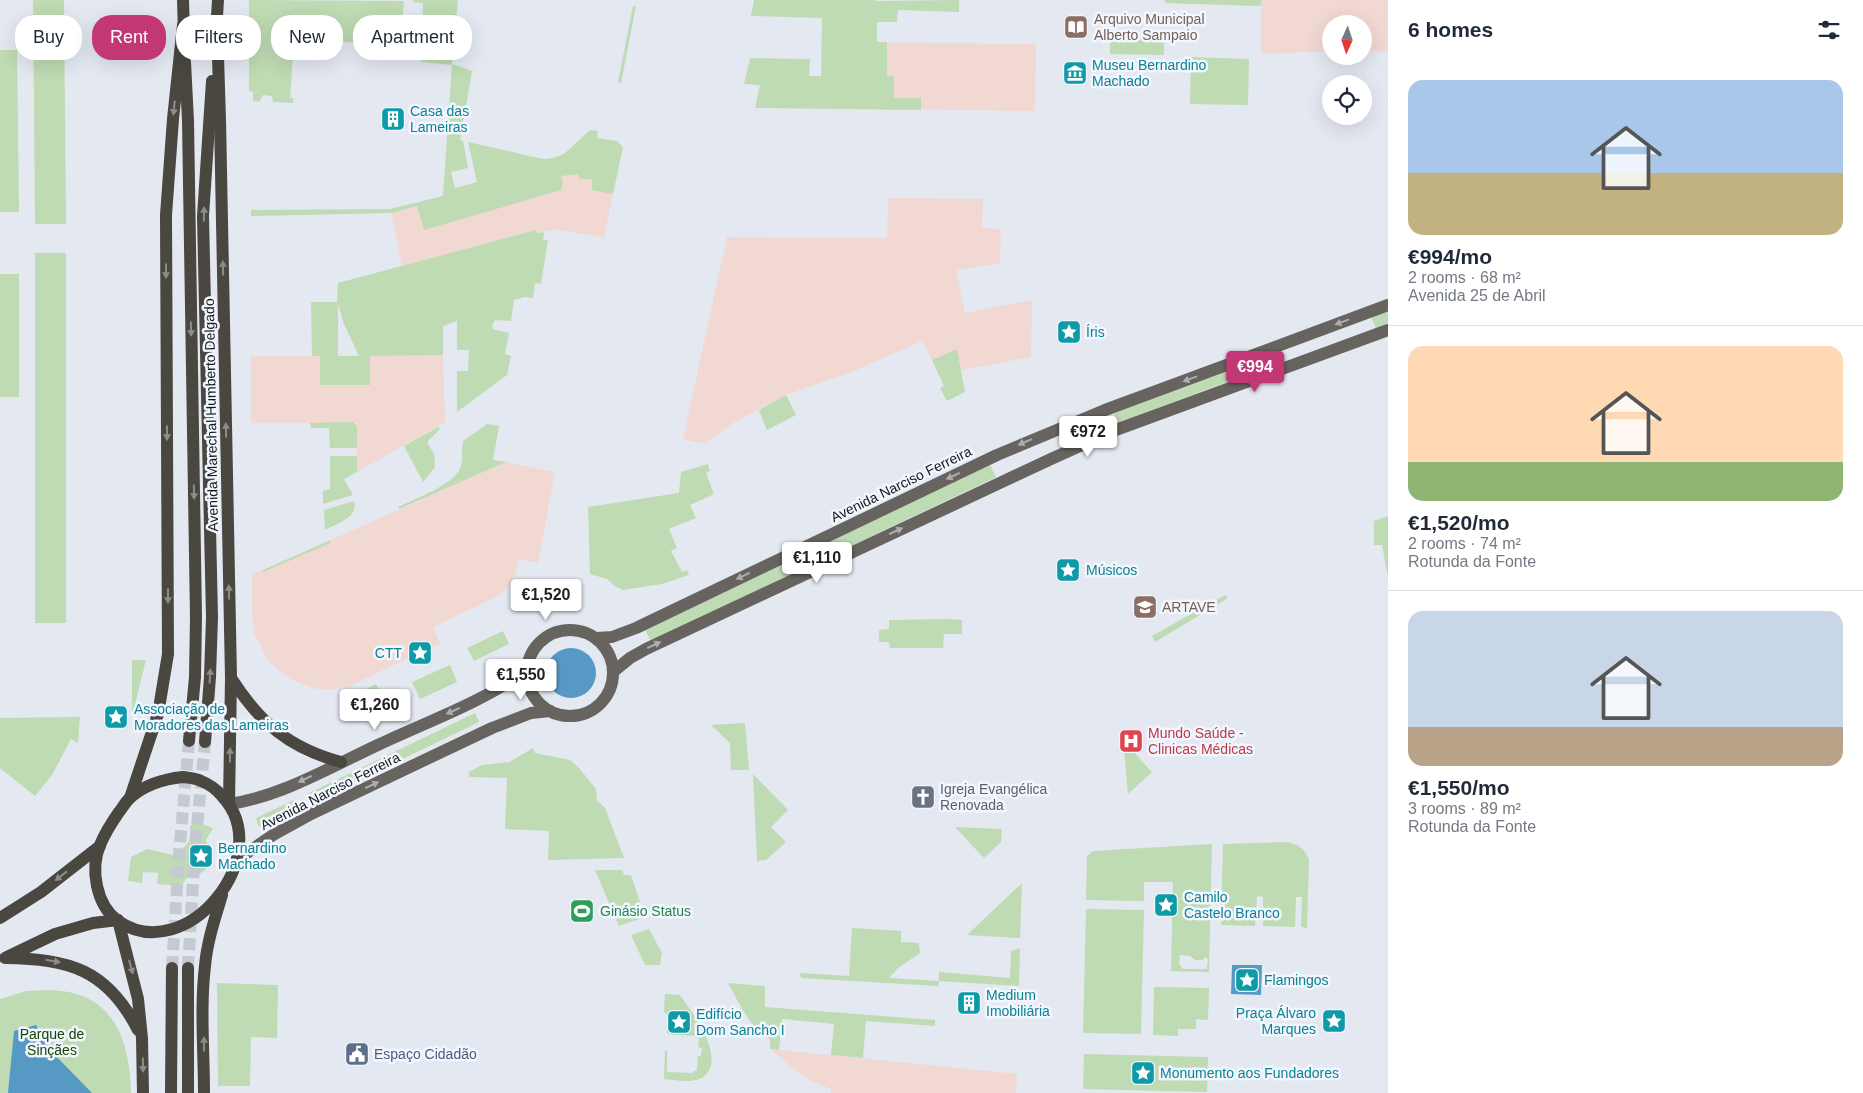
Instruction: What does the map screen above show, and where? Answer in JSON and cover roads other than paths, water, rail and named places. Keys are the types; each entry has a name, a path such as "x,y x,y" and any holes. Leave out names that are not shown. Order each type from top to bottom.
{"main road":[{"name":"Avenida Marechal Humberto Delgado","path":"183,0 183,15"},
{"name":"Avenida Marechal Humberto Delgado","path":"217,15 218,0"},
{"name":"Avenida Marechal Humberto Delgado","path":"130,798 158,714 168,654 166,215 179,60"},
{"name":"Avenida Marechal Humberto Delgado","path":"185,60 188,120 196,617 195,677 189,741"},
{"name":"Avenida Marechal Humberto Delgado","path":"205,742 212,617 203,216 214,60"},
{"name":"Avenida Marechal Humberto Delgado","path":"218,60 231,678 229,804"},
{"name":"Avenida Narciso Ferreira","path":"597,638 612,637 636,628 988,459 1054,430 1388,305"},
{"path":"614,671 630,658 646,649 1113,431 1388,330"},
{"path":"572,629 586,632 597,638 606,648 612,659 614,671 608,695 600,704 590,711 569,716 550,711 537,701 529,687 526,671 529,658 536,646 546,637 558,631 572,629"},
{"name":"Avenida Narciso Ferreira","path":"229,804 266,796 478,699 513,681 526,671"},
{"path":"231,678 247,703 286,740 304,750 341,762"},
{"name":"Avenida Narciso Ferreira","path":"238,859 273,835 311,814 492,728 531,713 550,711"},
{"path":"204,1093 203,994 205,966 212,929 224,889 238,859 240,837 238,825 229,804 217,791 202,781 183,777 164,779 148,786 130,798 114,819 100,846 96,870 99,895 107,910 118,920 132,928 151,931 169,929 186,924 214,903 224,889"},
{"path":"0,918 41,892 100,846"},
{"path":"2,959 55,934 93,923 118,920"},
{"path":"118,920 138,999 142,1038 143,1093"},
{"path":"2,959 31,958 58,962 81,969 103,982 128,1010 142,1038"},
{"path":"172,968 172,1093"},
{"path":"188,968 188,1093"}],"water":[{"path":"566,648 576,648 589,655 596,668 596,678 589,691 576,698 566,698 557,694 550,687 546,678 546,668 550,659 557,652"},
{"path":"1232,965 1262,965 1261,995 1231,994"},
{"path":"36,1025 49,1049 92,1093 8,1093 14,1031"}],"tunnel":[{"path":"172,968 189,741"},
{"path":"188,968 195,848 205,742"}],"place":[{"name":"Arquivo Municipal Alberto Sampaio","path":"1076,27"},
{"name":"Museu Bernardino Machado","path":"1075,73"},
{"name":"Casa das Lameiras","path":"393,119"},
{"name":"Íris","path":"1069,332"},
{"name":"Músicos","path":"1068,570"},
{"name":"ARTAVE","path":"1145,607"},
{"name":"CTT","path":"420,653"},
{"name":"Associação de Moradores das Lameiras","path":"116,717"},
{"name":"Mundo Saúde - Clinicas Médicas","path":"1131,741"},
{"name":"Igreja Evangélica Renovada","path":"923,797"},
{"name":"Bernardino Machado","path":"201,856"},
{"name":"Camilo Castelo Branco","path":"1166,905"},
{"name":"Ginásio Status","path":"582,911"},
{"name":"Flamingos","path":"1247,980"},
{"name":"Medium Imobiliária","path":"969,1003"},
{"name":"Praça Álvaro Marques","path":"1334,1021"},
{"name":"Edifício Dom Sancho I","path":"679,1022"},
{"name":"Espaço Cidadão","path":"357,1054"},
{"name":"Monumento aos Fundadores","path":"1143,1073"}],"park label":[{"name":"Parque de Sinçães","path":"52,1042"}]}
